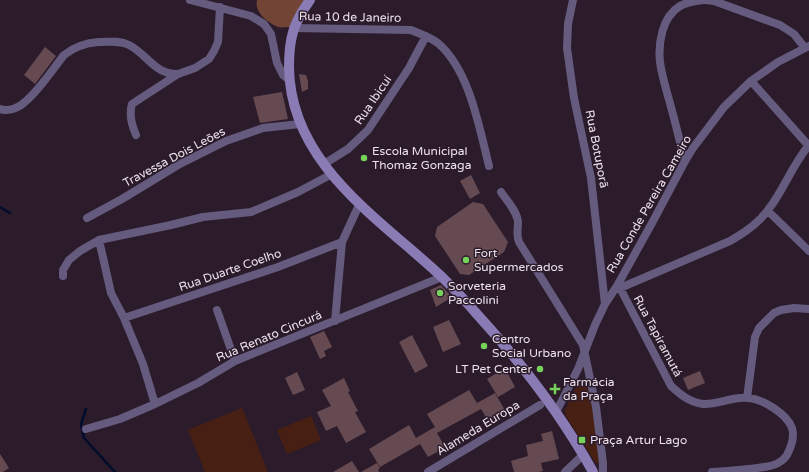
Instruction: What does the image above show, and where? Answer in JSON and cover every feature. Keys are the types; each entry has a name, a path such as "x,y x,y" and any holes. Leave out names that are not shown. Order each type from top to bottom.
{"main road":[{"path":"310,0 298,17 293,28 289,51 289,80 294,110 306,138 324,164 359,205 442,277 497,337 556,412 593,472"}],"street":[{"path":"190,0 220,7 258,19 268,29 272,39 277,62 283,75 289,80"},
{"name":"Rua Botuporã","path":"573,0 568,24 567,48 574,98 592,178 605,304"},
{"path":"685,161 660,61 660,46 664,26 673,12 680,6 687,3 705,0 714,1 780,25 794,34 807,47"},
{"path":"136,135 132,124 132,104 178,74 195,68 209,58 218,42 220,7"},
{"name":"Rua 10 de Janeiro","path":"293,28 411,30 438,43 458,70 474,107 489,166"},
{"name":"Rua Ibicuí","path":"324,164 348,149 368,130 409,68 426,36"},
{"path":"0,109 11,110 26,102 64,55 70,50 95,43 114,41 128,45 154,66 170,74 178,74"},
{"name":"Rua Conde Pereira Cameiro","path":"556,412 585,352 605,304 618,287 685,161 724,107 751,81 778,62 807,47"},
{"path":"618,287 730,241 745,232 768,211 798,160 809,145 751,81"},
{"name":"Travessa Dois Leões","path":"87,218 184,162 226,141 263,128 300,124"},
{"path":"63,276 63,270 69,260 80,251 99,240 202,217 251,212 298,192 332,174"},
{"path":"501,192 517,218 517,236 519,242 579,338 585,352 596,407 604,463 603,472"},
{"path":"335,321 342,242 359,205"},
{"path":"768,211 809,251"},
{"path":"99,240 111,293 124,318 143,364 155,404"},
{"name":"Rua Duarte Coelho","path":"124,318 278,267 342,242"},
{"name":"Rua Renato Cincurá","path":"86,429 120,419 198,383 235,361 442,277"},
{"name":"Rua Tapiramutá","path":"618,287 672,386 682,396 691,402 704,404 747,398"},
{"path":"712,472 772,466 785,457 790,449 793,438 792,428 786,420 766,404 757,399 747,398 755,338 759,328 774,313 794,308 809,309"},
{"path":"217,310 235,361"},
{"name":"Alameda Europa","path":"428,472 540,405"},
{"path":"565,472 583,455"}],"shaded area":[{"path":"257,0 307,0 291,27 278,27 262,16 257,9"},
{"path":"581,384 587,388 590,394 600,461 598,464 595,462 566,416 565,411 577,385"},
{"path":"242,408 268,472 205,472 188,430"},
{"path":"311,416 321,440 287,454 277,430"}],"building":[{"path":"45,47 56,56 35,84 24,75"},
{"path":"299,74 306,75 308,81 308,89 302,92"},
{"path":"282,92 288,119 260,123 253,97"},
{"path":"471,175 480,193 470,199 460,181"},
{"path":"473,202 483,204 508,242 504,252 469,275 460,274 435,236 437,227"},
{"name":"Sorveteria Paccolini","path":"441,285 452,297 436,307 430,290"},
{"path":"449,320 461,344 443,352 433,327"},
{"path":"324,331 332,347 324,351 326,356 320,359 310,337"},
{"path":"412,335 428,366 415,373 399,342"},
{"path":"505,368 515,387 498,397 487,379"},
{"path":"700,371 705,383 688,390 683,378"},
{"path":"297,372 305,390 293,395 285,378"},
{"path":"344,378 350,391 348,392 358,411 355,412 366,432 346,443 337,426 326,431 317,412 331,406 322,390"},
{"path":"469,390 477,403 495,393 506,412 489,422 481,409 437,433 445,447 439,451 428,457 420,444 380,467 369,449 409,425 416,438 435,427 427,414"},
{"path":"552,431 559,459 541,463 543,471 514,472 511,461 528,456 526,445 543,441 541,434"},
{"path":"0,454 9,468 3,472 0,472"},
{"path":"352,461 359,472 333,472 345,465"},
{"path":"377,463 380,468 378,470 379,472 361,472"}],"waterway":[{"path":"0,207 10,213"},
{"path":"86,409 81,424 84,438 115,472"}],"place":[{"name":"Escola Municipal Thomaz Gonzaga","path":"364,158"},
{"name":"Fort Supermercados","path":"466,260"},
{"name":"Sorveteria Paccolini","path":"440,293"},
{"name":"Centro Social Urbano","path":"484,346"},
{"name":"LT Pet Center","path":"540,369"},
{"name":"Farmácia da Praça","path":"555,389"},
{"name":"Praça Artur Lago","path":"582,440"}]}
